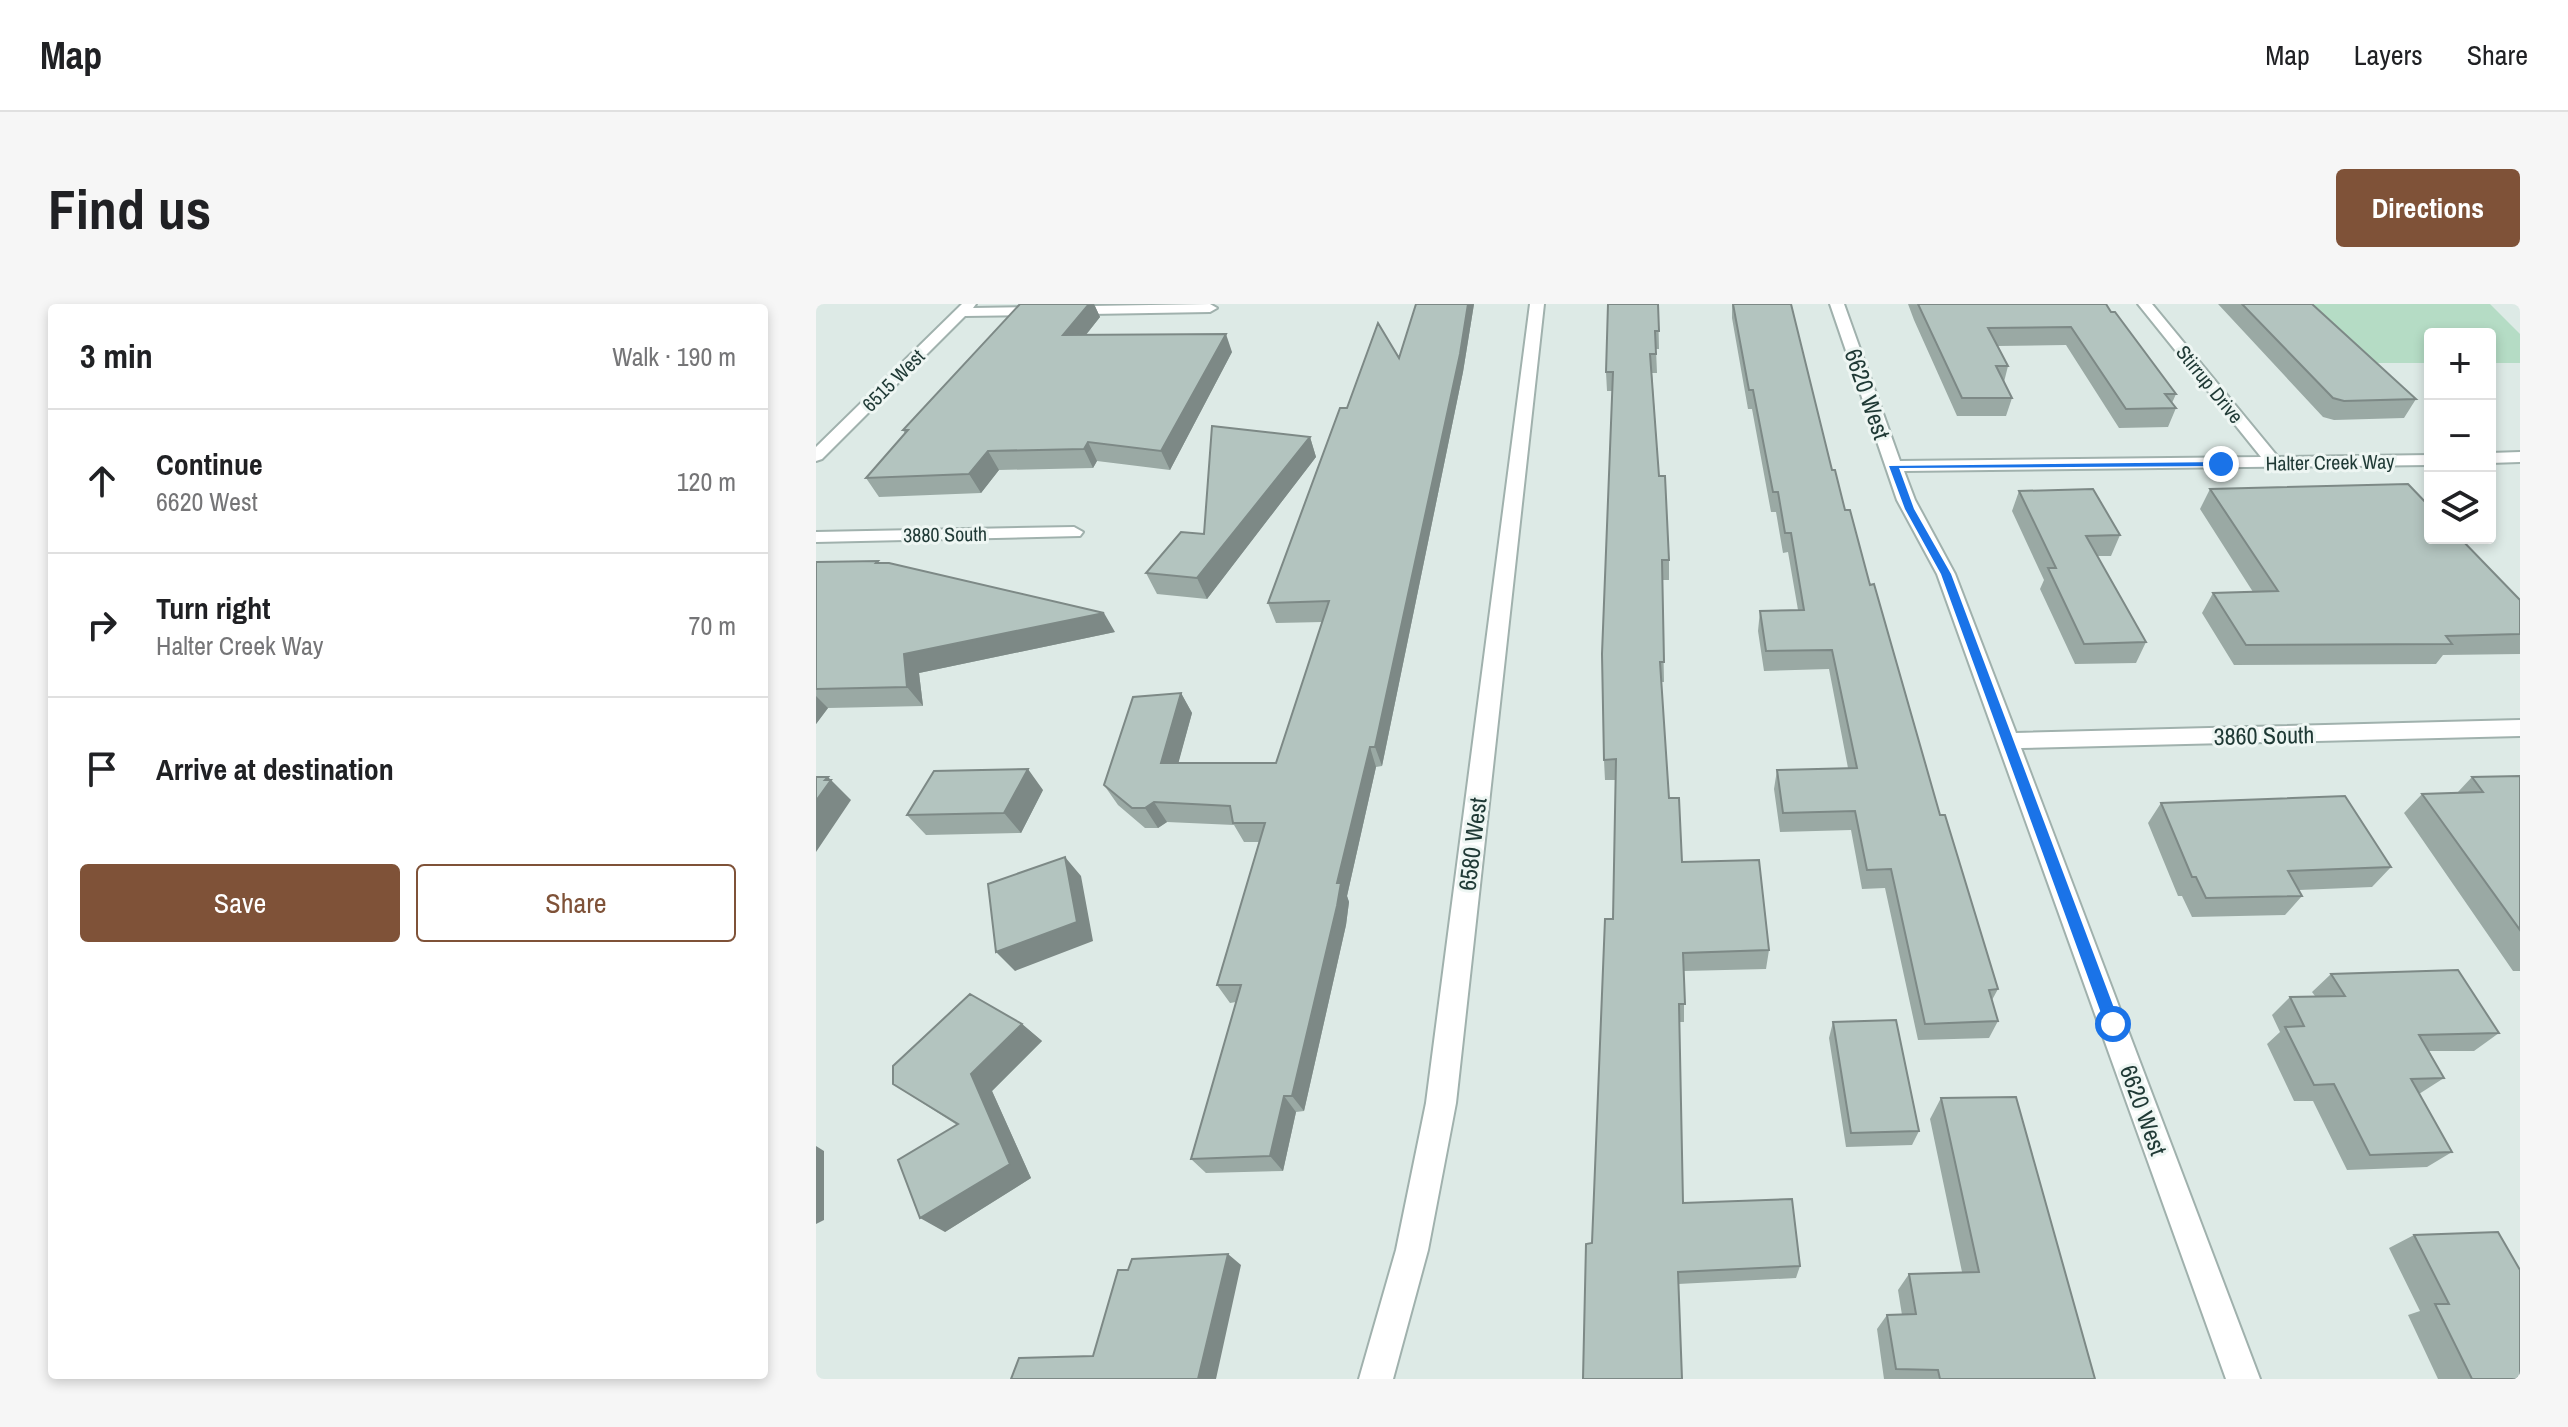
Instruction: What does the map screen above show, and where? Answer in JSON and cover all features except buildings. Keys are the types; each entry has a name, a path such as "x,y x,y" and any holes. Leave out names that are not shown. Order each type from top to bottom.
{"street":[{"name":"6580 West","path":"1376,1379 1412,1250 1441,1103 1537,304"},
{"name":"6620 West","path":"1837,304 1910,509 1941,561 2243,1379"},
{"name":"Stirrup Drive","path":"2145,304 2275,464"},
{"path":"965,308 1210,308"},
{"name":"6515 West","path":"816,456 965,308"},
{"path":"2496,458 2520,457"},
{"name":"Halter Creek Way","path":"1893,466 2424,460"},
{"name":"3880 South","path":"816,537 1074,532"},
{"name":"3860 South","path":"2008,741 2520,728"}],"green space":[{"path":"2296,304 2490,304 2520,334 2520,363 2496,363 2496,328 2424,328 2424,363 2358,363"}],"route":[{"path":"2113,1024 1946,574 1935,548 1910,509 1893,466 2221,464"}]}
